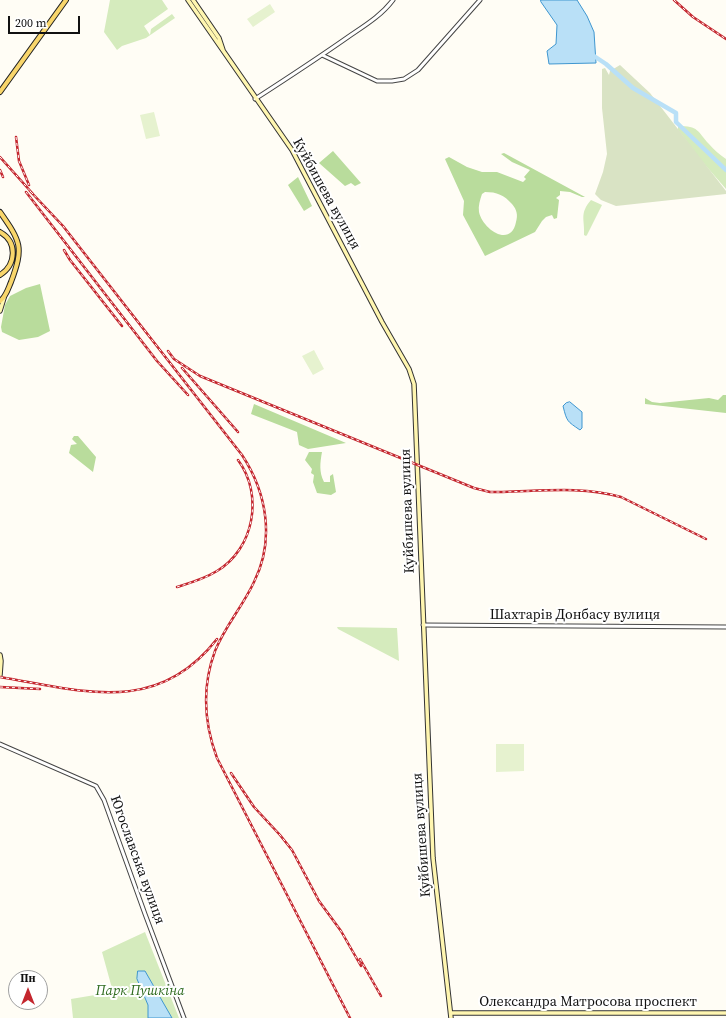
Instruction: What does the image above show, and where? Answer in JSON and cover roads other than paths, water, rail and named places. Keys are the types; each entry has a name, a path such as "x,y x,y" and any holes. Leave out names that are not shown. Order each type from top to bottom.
{"main road":[{"path":"0,92 66,0"},
{"name":"Куйбишева вулиця","path":"188,0 217,40"},
{"name":"Куйбишева вулиця","path":"193,0 224,53 301,165 382,322 409,369 414,384 433,858 452,1018"},
{"path":"0,212 14,234 19,249 18,260 0,310"},
{"path":"0,232 10,241 13,251 13,257 6,272 0,275"},
{"path":"0,301 5,297"},
{"path":"0,655 0,675"},
{"name":"Олександра Матросова проспект","path":"451,1013 726,1013"}],"street":[{"path":"255,99 382,13 393,0"},
{"path":"322,55 377,81 392,82 404,79 418,70 480,0"},
{"name":"Шахтарів Донбасу вулиця","path":"423,625 726,627"},
{"name":"Югославська вулиця","path":"0,744 96,786 104,800 184,1018"}],"water":[{"path":"541,0 577,0 587,16 594,32 596,63 549,64 547,51 556,44 557,25"},
{"path":"570,402 582,412 582,428 580,430 568,421 563,406"},
{"path":"138,971 145,971 172,1018 148,1018 148,1005 137,979"}],"waterway":[{"path":"591,54 606,64 633,88 676,113 676,122 726,170"}],"railway":[{"path":"674,0 693,17 726,39"},
{"path":"16,137 19,161 29,185"},
{"path":"0,157 33,194"},
{"path":"0,170 3,177"},
{"path":"30,191 63,226 242,455 251,470 257,485 262,501 266,533 261,566 245,599 215,651 206,691 209,731 217,758 350,1018"},
{"path":"26,192 157,361 188,395"},
{"path":"64,250 70,260 122,326"},
{"path":"168,351 174,359 200,376 474,488 490,492 577,490 592,491 621,497 706,539"},
{"path":"182,368 238,432"},
{"path":"177,587 202,579 217,571 230,561 240,549 247,535 253,505 251,489 246,474 238,460"},
{"path":"0,677 60,688 89,691 117,692 144,689 169,679 194,663 217,639"},
{"path":"0,687 40,689"},
{"path":"231,773 254,807 292,850 319,901 341,931 361,966"},
{"path":"360,959 381,996"}],"park label":[{"name":"Парк Пушкіна","path":"140,991"}]}
